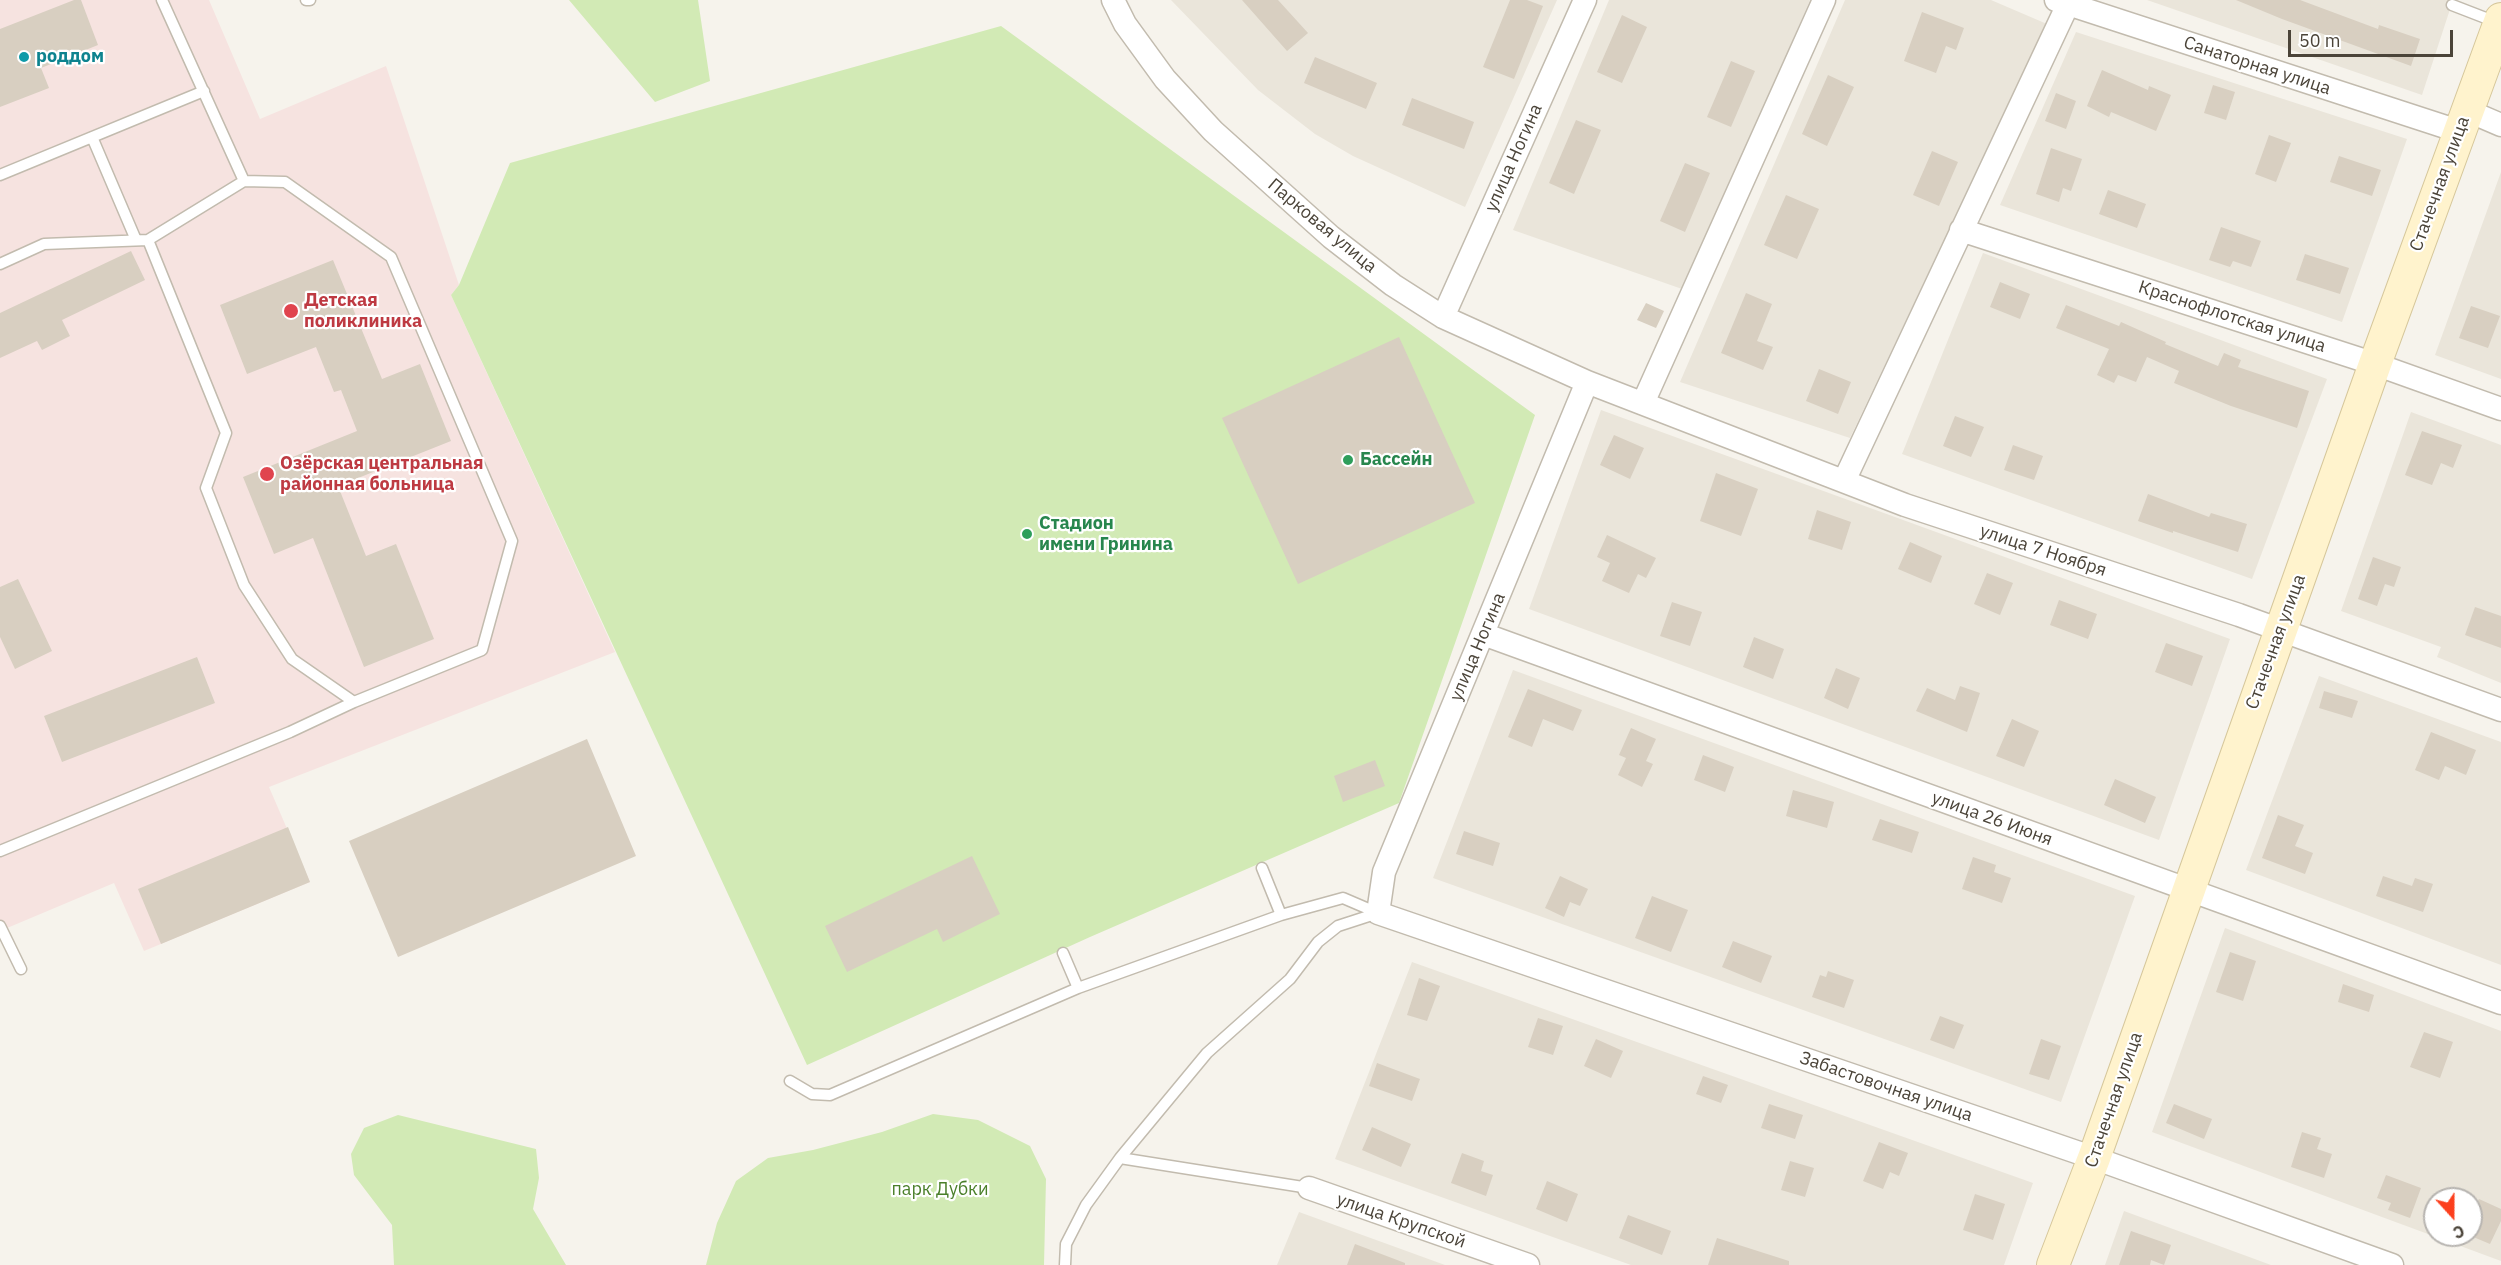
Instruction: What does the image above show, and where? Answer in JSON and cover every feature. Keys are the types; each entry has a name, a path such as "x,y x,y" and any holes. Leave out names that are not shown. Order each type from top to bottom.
{"street":[{"name":"Парковая улица","path":"1113,0 1125,24 1164,79 1214,131 1331,237 1393,285 1443,316 1587,382"},
{"name":"улица Ногина","path":"1443,316 1585,0"},
{"path":"1643,404 1824,0"},
{"path":"1844,481 2065,1"},
{"name":"Санаторная улица","path":"2065,1 2462,121 2501,125"},
{"name":"Стачечная улица","path":"2053,1265 2094,1158 2187,890 2462,121 2500,21"},
{"name":"Краснофлотская улица","path":"1961,230 2375,364 2501,409"},
{"name":"улица Ногина","path":"1378,914 1384,872 1587,382"},
{"name":"улица 7 Ноября","path":"1587,382 1905,505 2280,630 2501,710"},
{"name":"улица 26 Июня","path":"1483,634 2501,1003"},
{"name":"Забастовочная улица","path":"1378,914 2094,1158 2392,1265"},
{"name":"улица Крупской","path":"1309,1188 1528,1265"}],"lane":[{"path":"162,0 244,181"},
{"path":"2452,5 2500,21"},
{"path":"0,175 204,91"},
{"path":"92,137 136,240"},
{"path":"0,264 44,244 148,240 244,181 285,182 391,257 512,541 482,650 354,702 291,732 0,851"},
{"path":"148,240 226,433 206,488 244,585 292,659 354,702"},
{"path":"1262,868 1281,915"},
{"path":"790,1081 812,1095 830,1095 1078,988 1281,915 1343,898 1378,914"},
{"path":"1065,1265 1066,1244 1086,1205 1120,1158 1207,1053 1290,979 1318,942 1338,926 1378,914"},
{"path":"0,926 21,969"},
{"path":"1063,953 1078,988"},
{"path":"1120,1158 1309,1188"}],"shaded area":[{"name":"Озёрская центральная районная больница","path":"0,0 209,0 260,119 386,66 459,285 451,295 615,652 269,787 310,882 144,951 114,883 0,931"},
{"path":"1171,0 1557,0 1465,207 1353,156 1315,134 1258,90"},
{"path":"1609,0 1810,0 1685,290 1513,230"},
{"path":"1845,0 1991,0 2047,24 1850,438 1680,382"},
{"path":"2147,0 2453,0 2422,95"},
{"path":"2076,32 2407,139 2342,322 2000,205"},
{"path":"2501,172 2501,379 2435,355"},
{"path":"1983,253 2327,379 2252,579 1902,454"},
{"path":"1601,410 2230,639 2159,840 1529,609"},
{"path":"2411,412 2501,445 2501,683 2437,657 2441,647 2341,611"},
{"path":"1513,670 2135,896 2061,1102 1433,878"},
{"path":"2319,676 2501,742 2501,965 2246,870"},
{"path":"2225,928 2501,1031 2501,1261 2463,1247 2483,1247 2483,1187 2423,1187 2423,1232 2152,1132"},
{"path":"1412,962 2033,1183 2004,1265 1631,1265 1335,1159"},
{"path":"2124,1211 2271,1265 2105,1265"},
{"path":"1299,1212 1445,1265 1277,1265"}],"green space":[{"path":"569,0 698,0 710,81 655,102"},
{"name":"Стадион имени Гринина","path":"1001,26 1535,415 1399,803 1090,937 807,1065 451,295 459,285 510,163"},
{"name":"парк Дубки","path":"933,1114 978,1120 1030,1146 1046,1179 1044,1265 706,1265 717,1223 736,1181 768,1158 813,1150 882,1132"},
{"path":"398,1115 536,1149 539,1178 533,1209 566,1265 394,1265 392,1225 354,1175 351,1154 364,1128"}],"building":[{"name":"роддом","path":"74,0 81,0 98,45 41,68 49,88 0,107 0,29"},
{"path":"1242,0 1278,0 1308,33 1287,51"},
{"path":"1510,0 1527,0 1543,6 1514,79 1483,67"},
{"path":"2236,0 2300,0 2378,29 2379,25 2420,39 2411,66"},
{"path":"1922,12 1964,28 1956,50 1946,46 1936,73 1904,61"},
{"path":"1622,15 1647,27 1622,83 1597,72"},
{"path":"1315,57 1377,83 1366,109 1304,83"},
{"path":"1731,61 1755,71 1731,127 1707,117"},
{"path":"2102,70 2148,90 2149,86 2171,95 2156,131 2111,112 2109,117 2087,106"},
{"path":"1828,75 1854,87 1827,146 1802,134"},
{"path":"2213,85 2235,92 2226,120 2204,113"},
{"path":"2056,93 2076,101 2066,129 2045,121"},
{"path":"1412,98 1474,122 1464,149 1402,125"},
{"path":"1576,120 1601,130 1574,194 1549,183"},
{"path":"2269,135 2291,143 2276,182 2255,174"},
{"path":"2051,148 2082,159 2071,191 2063,188 2059,202 2036,194"},
{"path":"1932,151 1958,162 1939,206 1913,195"},
{"path":"2339,156 2381,170 2372,196 2330,182"},
{"path":"1685,163 1710,173 1685,232 1660,221"},
{"path":"2108,190 2146,204 2137,228 2099,214"},
{"path":"1786,195 1819,209 1797,259 1764,245"},
{"path":"2221,227 2261,241 2251,267 2233,261 2230,267 2209,260"},
{"path":"131,251 145,280 62,320 70,336 42,350 37,341 0,358 0,313"},
{"path":"2305,254 2349,268 2340,294 2296,280"},
{"path":"333,260 382,379 420,364 451,441 338,486 366,556 396,544 434,639 364,667 313,538 274,554 243,477 357,431 341,390 334,392 316,347 247,374 220,305"},
{"path":"2000,282 2030,294 2020,319 1990,307"},
{"path":"1746,293 1772,304 1757,341 1773,347 1763,370 1721,353"},
{"path":"1646,303 1664,311 1656,328 1637,320"},
{"path":"2066,305 2119,326 2121,322 2166,342 2165,344 2218,366 2224,353 2241,360 2238,367 2309,391 2297,428 2231,406 2174,383 2179,371 2147,357 2136,382 2118,375 2114,383 2097,375 2109,349 2056,328"},
{"path":"2471,306 2500,316 2488,348 2459,338"},
{"name":"Бассейн","path":"1399,337 1475,503 1298,584 1222,418"},
{"path":"1819,369 1851,382 1838,414 1806,401"},
{"path":"1955,416 1984,427 1971,457 1943,446"},
{"path":"2422,431 2462,445 2453,468 2441,463 2432,485 2405,475"},
{"path":"1614,435 1644,448 1630,479 1600,465"},
{"path":"2013,445 2043,456 2034,480 2004,470"},
{"path":"1716,473 1758,489 1741,536 1700,521"},
{"path":"2148,494 2209,517 2211,513 2247,524 2238,552 2138,521"},
{"path":"1817,510 1851,522 1842,550 1808,539"},
{"path":"1607,535 1656,558 1646,578 1638,574 1629,593 1602,581 1610,563 1597,557"},
{"path":"1910,542 1942,556 1931,583 1898,569"},
{"path":"2373,557 2401,567 2394,587 2385,584 2377,606 2358,599"},
{"path":"1987,573 2013,583 2000,615 1974,604"},
{"path":"18,579 52,651 15,669 0,637 0,587"},
{"path":"2059,600 2097,614 2088,639 2050,625"},
{"path":"1672,602 1702,612 1690,646 1660,636"},
{"path":"2475,607 2501,616 2501,648 2465,635"},
{"path":"1754,637 1784,649 1773,679 1743,667"},
{"path":"2166,643 2203,656 2192,686 2155,672"},
{"path":"197,657 215,703 62,762 44,716"},
{"path":"1836,668 1860,678 1848,709 1824,698"},
{"path":"1960,686 1980,693 1967,732 1916,711 1927,688 1955,700"},
{"path":"1528,689 1582,710 1573,731 1543,719 1532,747 1508,737"},
{"path":"2324,691 2358,701 2352,718 2319,708"},
{"path":"2012,719 2039,731 2024,767 1996,756"},
{"path":"1631,728 1656,739 1646,761 1653,764 1642,787 1618,775 1626,758 1619,755"},
{"path":"2431,732 2476,750 2466,775 2445,766 2439,780 2415,770"},
{"path":"587,739 636,856 398,957 349,841"},
{"path":"1703,755 1734,767 1725,792 1694,780"},
{"path":"1375,760 1385,786 1343,802 1334,776"},
{"path":"2115,779 2156,797 2145,823 2104,805"},
{"path":"1793,790 1834,802 1827,828 1786,816"},
{"path":"2278,815 2304,825 2295,846 2313,853 2305,874 2262,858"},
{"path":"1880,819 1919,832 1912,853 1872,840"},
{"path":"288,827 310,882 161,944 138,889"},
{"path":"1464,831 1500,843 1493,866 1456,854"},
{"path":"972,856 1000,914 943,942 937,929 847,972 825,926"},
{"path":"1973,857 1996,865 1994,872 2011,878 2002,903 1962,889"},
{"path":"1560,876 1588,889 1580,906 1570,902 1564,917 1545,908"},
{"path":"2383,876 2412,886 2415,878 2433,884 2423,912 2376,896"},
{"path":"1652,896 1688,910 1671,952 1635,938"},
{"path":"1733,941 1772,956 1761,983 1722,967"},
{"path":"2230,952 2256,961 2243,1001 2216,992"},
{"path":"1828,971 1854,980 1844,1008 1812,997 1820,975 1826,977"},
{"path":"1419,978 1440,986 1427,1021 1407,1015"},
{"path":"2343,984 2374,995 2369,1012 2338,1002"},
{"path":"1940,1016 1964,1025 1954,1049 1930,1040"},
{"path":"1538,1018 1563,1026 1553,1055 1528,1047"},
{"path":"2424,1032 2453,1042 2440,1078 2410,1067"},
{"path":"1596,1039 1623,1051 1611,1078 1584,1066"},
{"path":"2041,1039 2061,1046 2049,1080 2029,1074"},
{"path":"1377,1063 1420,1079 1412,1101 1369,1086"},
{"path":"1703,1076 1728,1085 1721,1103 1696,1094"},
{"path":"1769,1104 1803,1115 1795,1139 1761,1128"},
{"path":"2174,1104 2212,1119 2204,1139 2166,1123"},
{"path":"1372,1127 1411,1144 1401,1167 1362,1150"},
{"path":"2302,1132 2321,1138 2317,1149 2332,1154 2324,1178 2291,1167"},
{"path":"1879,1142 1908,1153 1899,1176 1890,1172 1883,1189 1863,1181"},
{"path":"1462,1153 1484,1161 1481,1171 1493,1175 1486,1196 1451,1183"},
{"path":"1790,1161 1814,1168 1805,1197 1781,1190"},
{"path":"2386,1175 2421,1188 2410,1218 2388,1210 2391,1203 2377,1198"},
{"path":"1547,1181 1578,1194 1567,1222 1536,1209"},
{"path":"1975,1194 2005,1204 1993,1240 1963,1230"},
{"path":"2483,1201 2501,1209 2501,1221 2490,1244 2483,1241"},
{"path":"1628,1215 1671,1231 1662,1255 1619,1238"},
{"path":"2131,1231 2171,1245 2164,1265 2151,1260 2150,1265 2119,1265"},
{"path":"1717,1238 1789,1261 1789,1265 1708,1265"},
{"path":"1355,1244 1405,1263 1405,1265 1347,1265"}],"place":[{"name":"роддом","path":"24,57"},
{"name":"Детская поликлиника","path":"291,311"},
{"name":"Бассейн","path":"1348,460"},
{"name":"Озёрская центральная районная больница","path":"267,474"},
{"name":"Стадион имени Гринина","path":"1027,534"}]}
